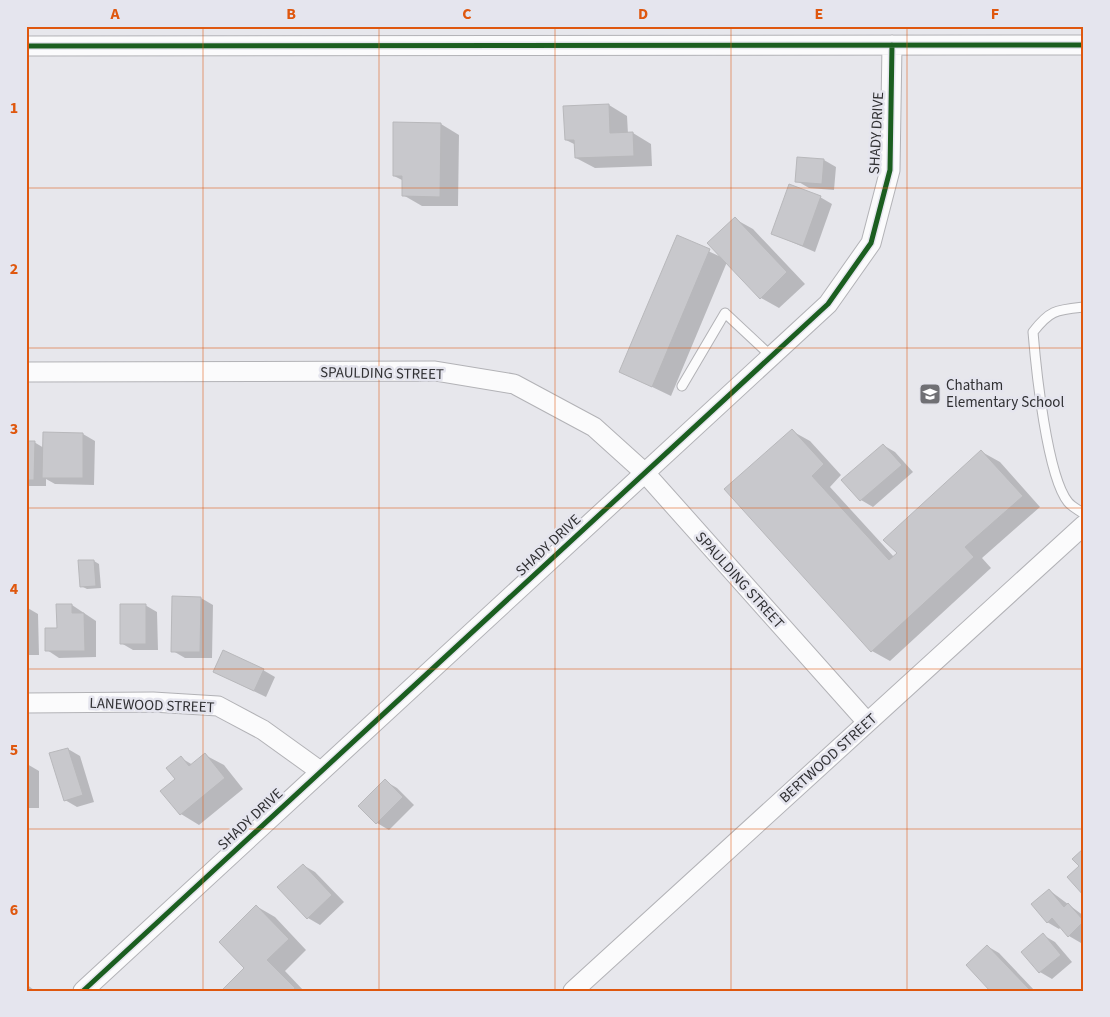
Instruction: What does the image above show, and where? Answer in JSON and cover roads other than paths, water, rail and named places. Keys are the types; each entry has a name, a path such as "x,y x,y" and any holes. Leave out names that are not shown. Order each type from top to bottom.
{"street":[{"name":"SHADY DRIVE","path":"83,991 828,304 871,243 890,170 892,45"},
{"path":"26,46 1084,45"},
{"name":"SPAULDING STREET","path":"26,372 435,371 514,384 594,427 645,473 867,722"},
{"name":"BERTWOOD STREET","path":"573,991 1084,525"},
{"name":"LANEWOOD STREET","path":"26,703 153,702 218,706 263,730 320,771"}],"lane":[{"path":"1084,307 1059,311 1046,316 1033,332 1043,414 1058,484 1069,503 1084,514"},
{"path":"682,386 725,313 771,356"}],"place":[{"name":"Chatham Elementary School","path":"930,394"}]}
